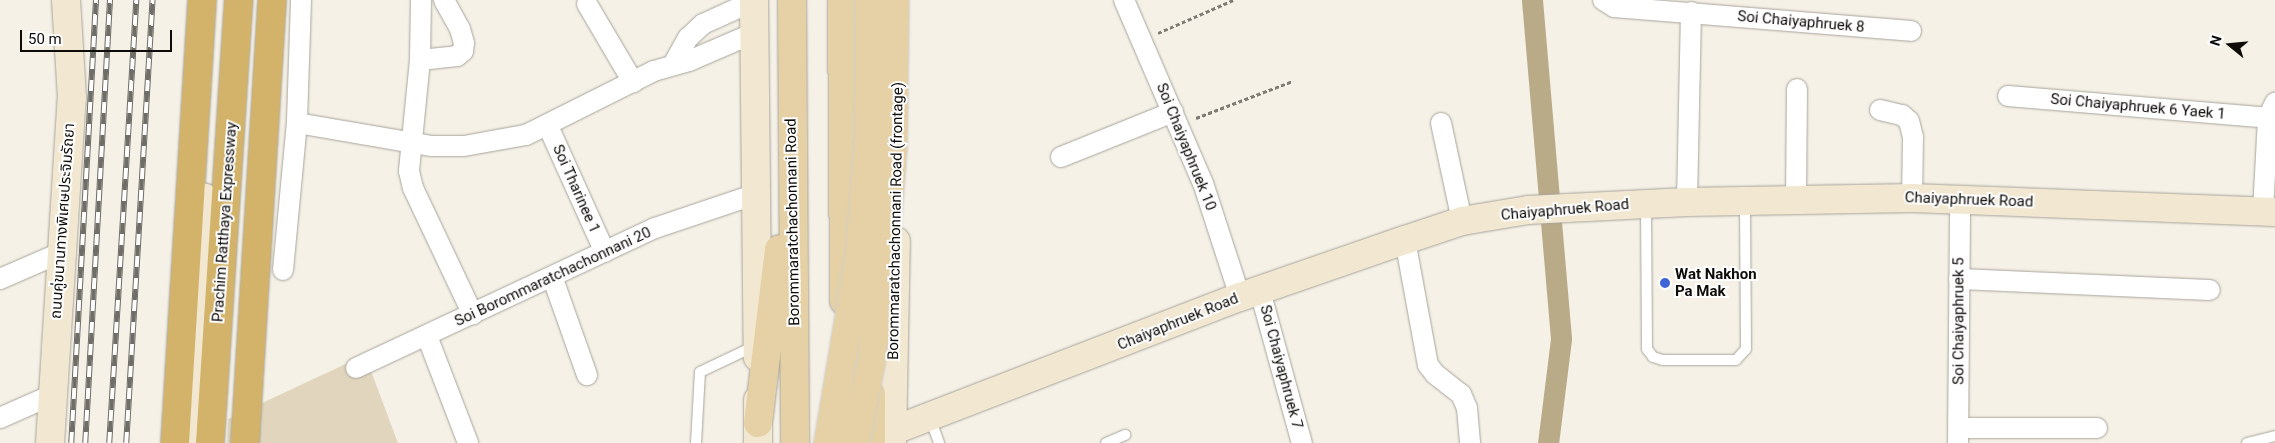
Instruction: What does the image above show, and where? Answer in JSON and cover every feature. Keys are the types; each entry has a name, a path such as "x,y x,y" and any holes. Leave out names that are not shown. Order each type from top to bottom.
{"highway":[{"path":"175,443 202,0"},
{"name":"Prachim Ratthaya Expressway","path":"210,443 240,0"},
{"path":"245,443 272,0"}],"main road":[{"name":"ถนนคู่ขนานทางพิเศษประจิมรัถยา","path":"50,443 60,252 72,98 66,0"},
{"path":"72,98 79,0"},
{"path":"190,443 215,0"},
{"path":"204,443 228,0"},
{"name":"Borommaratchachonnani Road","path":"792,0 795,443"},
{"path":"842,0 846,443"},
{"path":"828,443 861,242 869,142 870,0"},
{"path":"855,443 870,363 885,250 891,165 895,0"},
{"name":"Borommaratchachonnani Road (frontage)","path":"885,439 896,237 900,0"},
{"path":"754,1 754,195 758,433"},
{"path":"843,114 896,237"},
{"path":"758,433 792,136"},
{"name":"Chaiyaphruek Road","path":"885,439 930,417 1250,294 1462,221 1528,210 1687,202 1912,198 2269,212"},
{"path":"870,363 885,439"}],"street":[{"path":"283,270 297,123 301,0"},
{"path":"421,0 420,60 409,171 413,188 473,315"},
{"path":"420,60 457,56 463,51 464,43 460,29 444,0"},
{"name":"Soi Chaiyaphruek 10","path":"1124,0 1250,294"},
{"name":"Soi Chaiyaphruek 8","path":"1603,0 1614,7 1911,31"},
{"path":"674,63 688,38 704,24 754,1"},
{"path":"587,4 633,82"},
{"path":"1687,202 1691,12"},
{"path":"297,123 321,124 411,143 464,146 512,138 548,126 674,63 689,61 754,33"},
{"path":"1796,201 1797,89"},
{"name":"Soi Chaiyaphruek 6 Yaek 1","path":"2008,96 2272,110"},
{"path":"1880,110 1902,115 1909,121 1913,137 1912,198"},
{"path":"2269,212 2272,110"},
{"path":"1061,157 1176,118"},
{"path":"1441,123 1462,221"},
{"name":"Soi Tharinee 1","path":"548,126 605,252"},
{"name":"Soi Borommaratchachonnani 20","path":"356,368 553,279 655,228 754,195"},
{"name":"Soi Chaiyaphruek 5","path":"1958,435 1960,199"},
{"path":"1405,240 1428,365 1435,374 1461,394 1467,408 1470,443"},
{"path":"0,279 60,252"},
{"path":"553,279 587,375"},
{"path":"1959,279 2210,290"},
{"name":"Soi Chaiyaphruek 7","path":"1250,294 1302,443"},
{"path":"427,336 468,443"},
{"path":"0,418 52,395"},
{"path":"1958,435 2097,428"}],"lane":[{"path":"1646,204 1647,350 1653,357 1663,360 1736,360 1746,349 1746,202"},
{"path":"696,443 700,372 758,345"},
{"path":"930,417 939,443"},
{"path":"1106,443 1125,435"},
{"path":"2247,443 2275,436"}],"path":[{"path":"1142,40 1233,0"},
{"path":"1176,118 1293,81"}],"shaded area":[{"path":"365,355 398,443 227,443 228,419"}],"waterway":[{"path":"1532,0 1561,339 1548,443"}],"railway":[{"path":"71,443 96,0"},
{"path":"85,443 110,0"},
{"path":"109,443 136,0"},
{"path":"126,443 152,0"}],"place":[{"name":"Wat Nakhon Pa Mak","path":"1665,283"}]}
